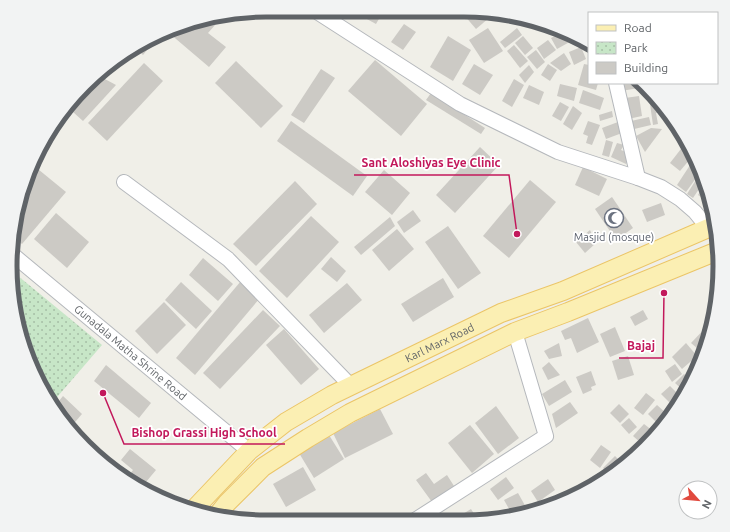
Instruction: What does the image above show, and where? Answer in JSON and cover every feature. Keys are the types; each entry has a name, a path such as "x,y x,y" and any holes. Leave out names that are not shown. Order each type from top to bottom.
{"main road":[{"name":"Karl Marx Road","path":"197,506 249,451 286,422 332,395 502,313 563,291 710,227"},
{"name":"Karl Marx Road","path":"221,511 263,467 350,413 515,332 712,253"}],"street":[{"path":"325,17 460,104 558,152 661,187 680,199 710,227"},
{"path":"616,84 638,178"},
{"path":"124,182 228,259 351,386"},
{"name":"Gunadala Matha Shrine Road","path":"17,259 249,451"},
{"path":"423,515 546,436 515,332"}],"green space":[{"path":"18,276 102,345 56,399 36,361 25,330 19,299"}],"building":[{"path":"366,17 380,17 376,24"},
{"path":"466,17 488,18 476,29"},
{"path":"218,22 208,33 226,47 209,67 172,36 202,25"},
{"path":"404,24 416,32 403,50 391,42"},
{"path":"488,28 503,51 484,63 469,40"},
{"path":"517,28 522,35 505,48 500,42"},
{"path":"557,35 571,41 557,49 551,38"},
{"path":"448,36 471,50 453,81 430,67"},
{"path":"523,36 533,48 525,55 515,43"},
{"path":"548,40 556,50 544,59 537,48"},
{"path":"514,45 528,61 520,68 507,51"},
{"path":"151,46 143,55 139,51"},
{"path":"581,47 586,59 574,65 569,52"},
{"path":"536,50 545,62 537,69 527,57"},
{"path":"564,53 571,64 561,71 550,63"},
{"path":"375,60 427,104 401,136 348,91"},
{"path":"236,61 283,106 261,128 215,83"},
{"path":"144,63 163,81 107,141 88,123"},
{"path":"474,64 493,75 480,95 462,84"},
{"path":"548,64 557,70 550,81 541,75"},
{"path":"584,64 588,65 588,84 598,84 596,90 578,85"},
{"path":"529,65 534,72 525,83 519,75"},
{"path":"321,69 335,78 304,123 291,115"},
{"path":"103,78 116,85 83,121 73,112"},
{"path":"514,79 524,85 512,107 502,101"},
{"path":"560,84 577,88 574,101 557,96"},
{"path":"620,84 633,84 638,88 621,91"},
{"path":"529,85 544,92 539,105 523,98"},
{"path":"583,90 604,98 600,110 579,103"},
{"path":"431,93 485,128 481,134 426,100"},
{"path":"639,96 642,116 628,119 625,98"},
{"path":"560,102 569,107 561,121 552,116"},
{"path":"650,104 653,104 661,112 656,113 658,124 653,125"},
{"path":"573,106 582,113 572,130 563,124"},
{"path":"612,111 613,117 600,121 599,115"},
{"path":"649,117 651,125 630,130 631,121"},
{"path":"291,121 367,176 353,196 277,141"},
{"path":"588,121 600,125 592,145 586,143 588,136 583,134"},
{"path":"618,122 622,133 606,139 602,128"},
{"path":"651,128 662,129 645,152 636,136"},
{"path":"606,140 613,142 609,157 602,155"},
{"path":"617,143 624,145 621,150 631,154 626,164 611,157"},
{"path":"480,147 499,165 455,213 436,195"},
{"path":"682,147 689,160 680,171 670,163"},
{"path":"691,164 697,177 686,192 677,185"},
{"path":"583,167 607,179 599,196 575,185"},
{"path":"37,168 66,192 22,244 19,241 19,233 25,202"},
{"path":"384,170 410,193 392,215 365,192"},
{"path":"697,178 700,187 693,198 687,194"},
{"path":"530,180 556,202 509,258 483,236"},
{"path":"295,181 317,204 256,266 233,244"},
{"path":"701,190 704,199 704,199 698,195"},
{"name":"Masjid (mosque)","path":"612,197 633,228 616,240 595,209"},
{"path":"661,203 665,215 647,222 642,210"},
{"path":"413,210 421,221 404,233 397,222"},
{"path":"56,213 89,242 67,268 34,239"},
{"path":"311,216 339,242 287,298 259,271"},
{"path":"390,217 395,226 361,255 354,247"},
{"path":"448,226 481,273 458,289 425,242"},
{"path":"397,229 414,249 389,271 372,250"},
{"path":"590,230 596,243 585,253 576,242"},
{"path":"331,257 346,271 337,282 321,269"},
{"path":"203,258 233,284 218,301 189,275"},
{"path":"443,278 454,297 413,322 401,304"},
{"path":"241,281 260,298 195,375 176,358"},
{"path":"181,282 212,311 196,329 165,300"},
{"path":"347,283 362,300 324,333 309,315"},
{"path":"164,302 186,325 157,354 135,331"},
{"path":"263,310 280,326 220,389 203,373"},
{"path":"643,310 648,319 635,326 630,317"},
{"path":"588,318 599,342 577,353 571,338 565,340 561,331"},
{"path":"615,327 625,351 610,357 600,334"},
{"path":"705,328 699,348 698,349 691,343"},
{"path":"284,329 319,369 301,385 266,345"},
{"path":"559,343 562,356 549,359 544,351"},
{"path":"686,343 696,355 682,369 672,357"},
{"path":"628,356 634,375 618,380 612,361"},
{"path":"549,362 560,375 548,380 542,368"},
{"path":"675,364 682,374 672,382 665,371"},
{"path":"106,365 151,403 139,418 94,381"},
{"path":"591,371 596,385 591,387 592,390 583,394 576,377"},
{"path":"684,374 687,376 681,388 675,383"},
{"path":"565,380 572,392 549,406 542,394"},
{"path":"670,386 678,394 671,404 661,394"},
{"path":"646,393 655,400 643,415 634,408"},
{"path":"63,396 82,414 73,424 58,402"},
{"path":"570,402 578,413 556,428 552,414"},
{"path":"619,404 629,414 620,423 610,413"},
{"path":"657,405 665,413 657,423 648,414"},
{"path":"496,406 519,438 498,454 475,423"},
{"path":"380,409 393,434 345,458 333,433"},
{"path":"629,418 637,427 629,434 621,425"},
{"path":"644,424 651,430 640,442 633,436"},
{"path":"470,425 494,454 472,473 448,443"},
{"path":"329,435 344,459 314,478 299,453"},
{"path":"601,445 611,452 600,468 590,460"},
{"path":"130,449 156,470 145,484 130,474 133,470 121,460"},
{"path":"615,456 620,461 606,471 603,468"},
{"path":"303,467 316,490 286,507 273,484"},
{"path":"426,473 434,484 447,475 454,486 432,502 416,480"},
{"path":"598,473 599,475 589,481"},
{"path":"506,477 514,488 498,500 490,489"},
{"path":"548,479 555,490 538,502 531,491"},
{"path":"518,493 526,507 510,511 504,500"},
{"path":"471,509 474,514 464,515 461,515"}],"place":[{"name":"Masjid (mosque)","path":"614,218"},
{"name":"Sant Aloshiyas Eye Clinic","path":"517,234"},
{"name":"Bajaj","path":"664,293"},
{"name":"Bishop Grassi High School","path":"103,393"}]}
